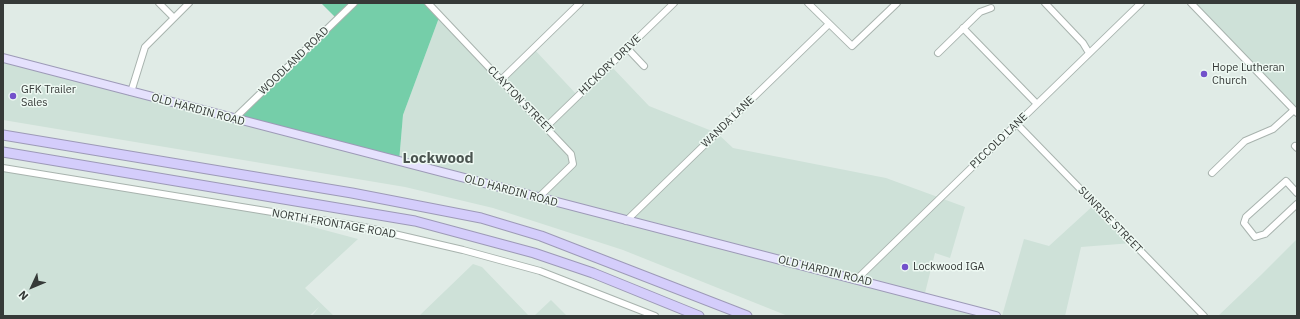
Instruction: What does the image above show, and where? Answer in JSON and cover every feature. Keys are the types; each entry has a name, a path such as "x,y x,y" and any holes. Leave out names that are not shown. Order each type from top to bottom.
{"highway":[{"path":"3,135 352,193 481,218 541,236 747,316"},
{"path":"3,152 423,223 541,255 593,273 699,316"}],"main road":[{"name":"OLD HARDIN ROAD","path":"3,58 996,316"}],"street":[{"path":"159,3 174,18"},
{"path":"130,92 144,47 189,3"},
{"name":"WOODLAND ROAD","path":"234,119 354,3"},
{"name":"CLAYTON STREET","path":"428,3 571,154 573,164 538,198"},
{"path":"501,80 580,3"},
{"name":"HICKORY DRIVE","path":"546,127 674,3"},
{"path":"808,3 852,46 897,3"},
{"path":"1045,3 1083,43 1089,53"},
{"name":"PICCOLO LANE","path":"857,279 1141,3"},
{"path":"1191,3 1295,112 1273,129 1245,141 1212,173"},
{"path":"938,53 980,12 991,8"},
{"name":"WANDA LANE","path":"626,221 829,24"},
{"path":"963,28 1037,104"},
{"path":"627,48 644,66"},
{"name":"SUNRISE STREET","path":"1017,124 1204,316"},
{"name":"NORTH FRONTAGE ROAD","path":"3,168 364,227 463,250 540,271 656,316"},
{"path":"1297,193 1286,181 1246,217 1244,223 1255,237 1265,234 1297,204"}],"shaded area":[{"path":"1191,3 1297,3 1297,113"},
{"path":"440,15 501,80 534,49 578,96 610,65 649,106 717,133 733,148 886,178 965,207 950,258 935,253 924,297 997,316 788,316 623,250 493,208 405,187 3,120 3,58 399,162 403,115"},
{"path":"3,168 242,208 358,239 305,288 334,316 312,316 319,307 309,316 3,316"},
{"path":"1095,204 1132,243 1081,247 1065,316 1002,316 1024,239 1049,246"},
{"path":"1297,239 1297,316 1218,316 1261,275"},
{"path":"473,264 482,267 529,316 419,316"},
{"path":"551,300 567,316 534,316"}],"green space":[{"path":"321,3 428,3 440,15 403,115 399,162 234,119 337,19"}],"place":[{"name":"Hope Lutheran Church","path":"1204,74"},
{"name":"GFK Trailer Sales","path":"13,96"},
{"name":"Lockwood IGA","path":"905,267"}],"district":[{"name":"Lockwood","path":"438,159"}]}
